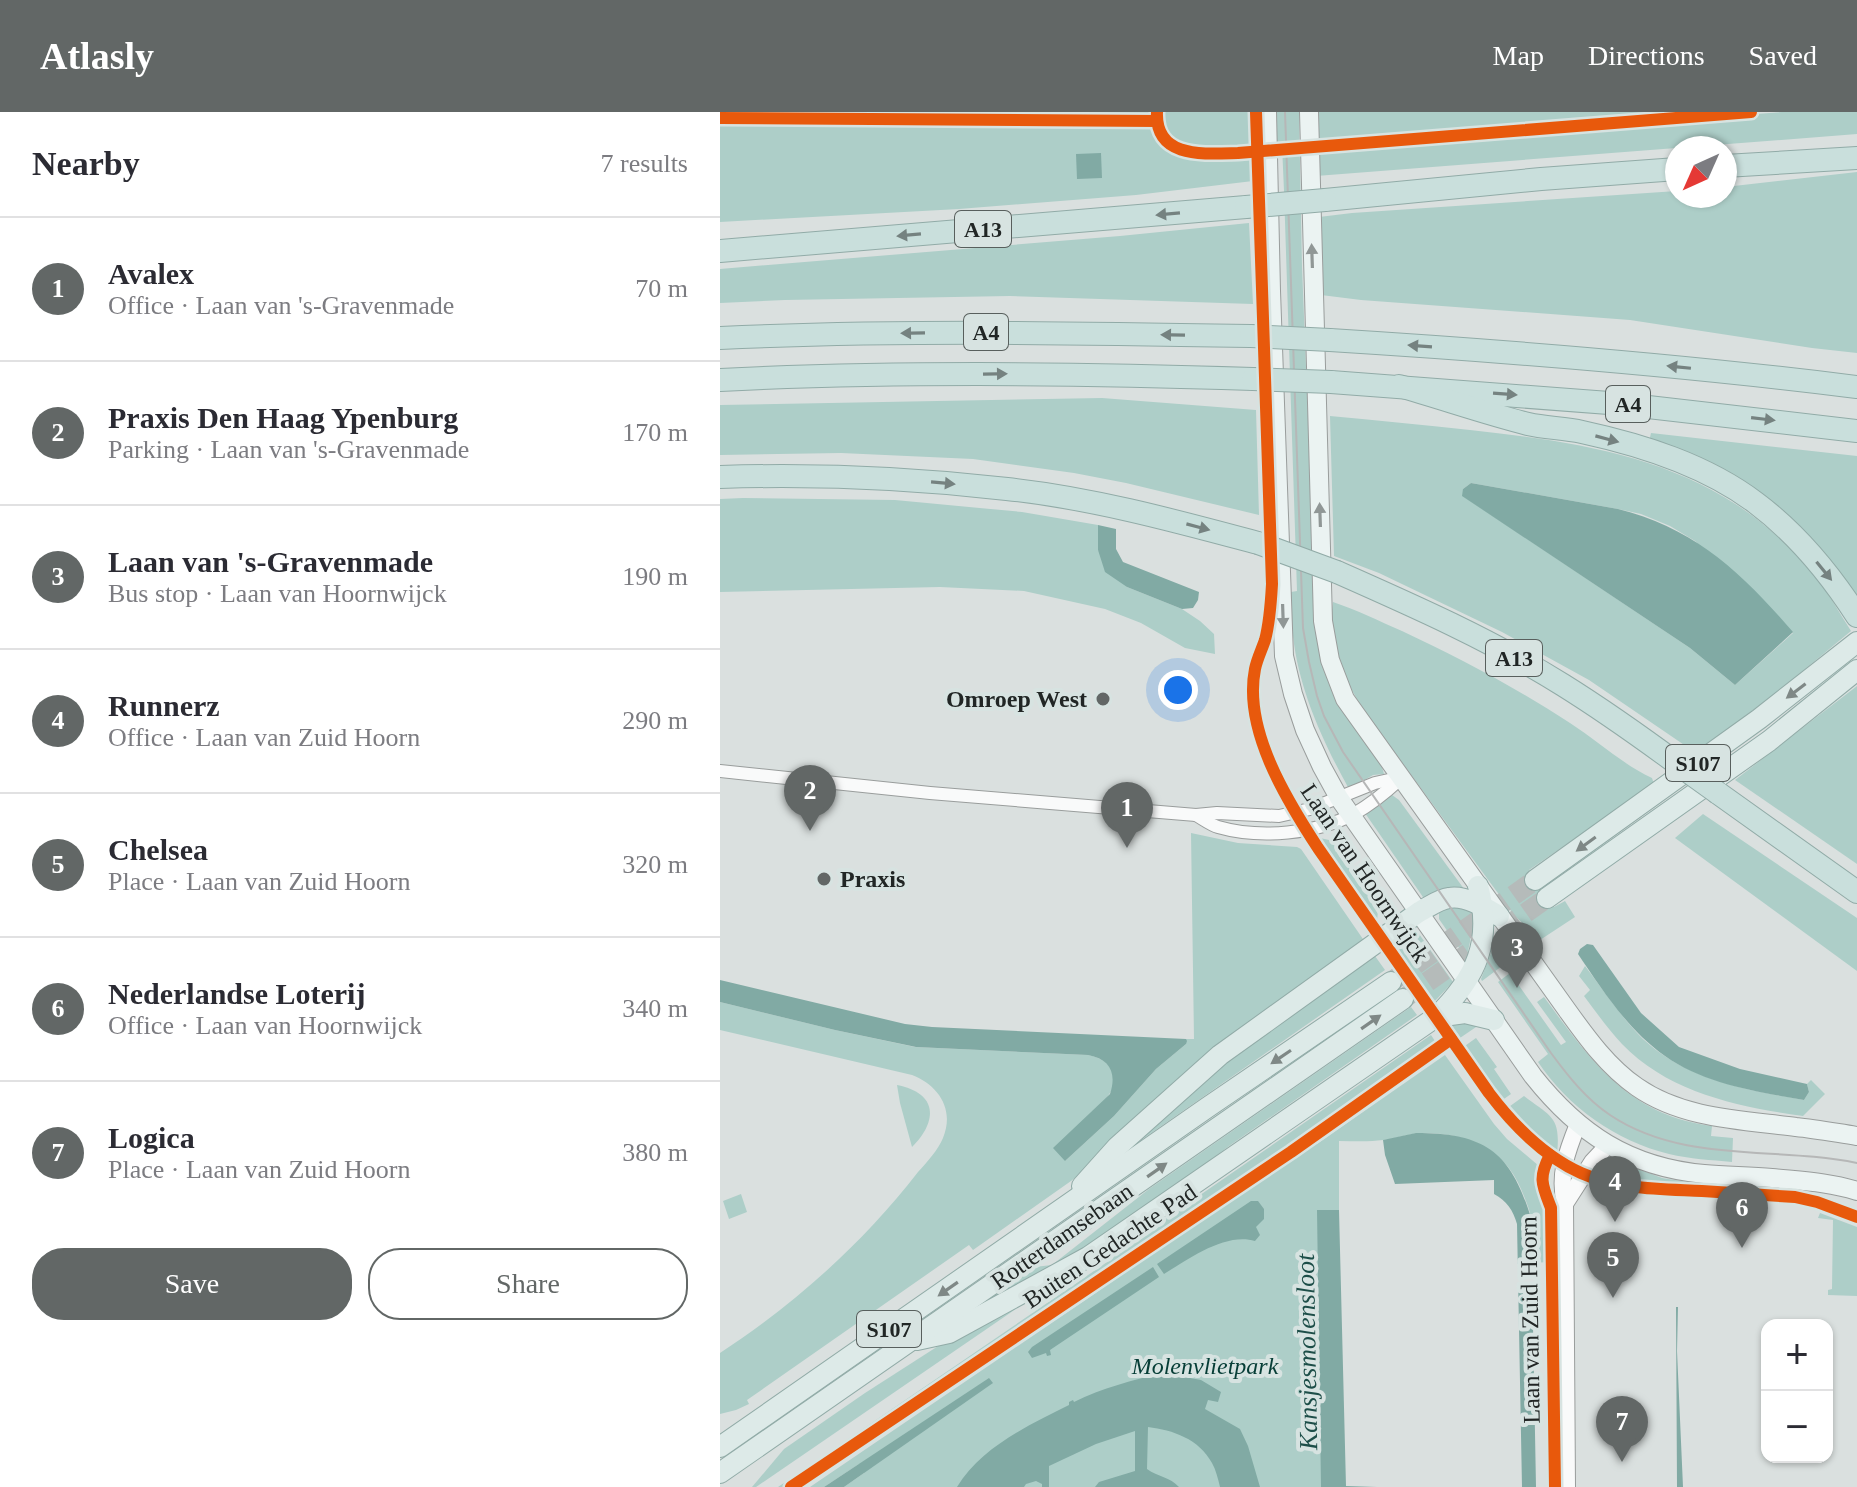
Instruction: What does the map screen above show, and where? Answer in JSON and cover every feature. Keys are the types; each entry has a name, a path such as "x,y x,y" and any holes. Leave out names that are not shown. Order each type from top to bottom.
{"highway":[{"path":"1737,165 1857,158"},
{"name":"A13","path":"720,251 1665,170"},
{"name":"A4","path":"720,338 1028,332 1251,336 1494,350 1857,387"},
{"name":"A4","path":"720,380 833,375 1052,373 1331,382 1622,404 1857,431"},
{"name":"A4","path":"1756,375 1857,376"},
{"name":"A4","path":"1399,386 1530,425 1580,432 1639,447 1672,458 1731,486 1780,523 1824,569 1857,616"},
{"name":"A13","path":"720,477 878,478 1009,489 1114,507 1258,543 1337,572 1419,608 1561,684 1626,726 1857,892"}],"main road":[{"name":"Laan van Hoornwijck","path":"1267,112 1284,656 1305,730 1322,767 1350,816 1533,1076 1578,1124 1608,1145 1673,1169 1820,1182 1857,1191"},
{"path":"1309,112 1325,633 1330,660 1345,699 1478,886"},
{"name":"S107","path":"1535,880 1759,719 1857,642"},
{"name":"S107","path":"1547,898 1769,741 1857,670"},
{"name":"S107","path":"1478,886 1491,911"},
{"name":"S107","path":"1058,1212 1117,1147 1220,1055 1419,912 1449,898 1469,901 1491,911"},
{"path":"1491,911 1590,1042 1615,1070 1656,1099 1688,1111 1733,1120 1857,1136"},
{"name":"S107","path":"909,1342 949,1333 1088,1257 1436,1017 1474,969 1485,920 1491,911"},
{"name":"Rotterdamsebaan","path":"720,1447 1391,982"},
{"name":"Rotterdamsebaan","path":"720,1473 1403,999"},
{"path":"1436,1017 1465,1013 1494,1020"}],"street":[{"path":"720,771 930,793 1196,815 1279,816 1310,809 1375,783 1402,777"},
{"path":"1196,815 1216,827 1285,834 1350,816 1402,777"},
{"name":"Laan van Zuid Hoorn","path":"1567,1487 1565,1204 1561,1188 1563,1164 1578,1124"},
{"name":"Laan van Zuid Hoorn","path":"1565,1204 1592,1162 1608,1145"}],"green space":[{"path":"720,112 1248,112 1251,147 1237,149 1237,157 1251,157 1253,181 1136,195 959,209 720,222"},
{"path":"1275,112 1299,112 1316,615 1384,774 1373,775 1349,789 1306,696 1292,631 1291,592 1297,591 1284,191 1282,145 1276,144"},
{"path":"1314,112 1669,112 1315,143"},
{"path":"1782,112 1857,112 1857,134 1737,143 1737,136 1665,136 1665,149 1316,176 1316,151"},
{"path":"1857,172 1857,353 1630,320 1321,295 1319,217 1665,192 1665,208 1737,208 1737,186"},
{"path":"1249,223 1253,304 1010,296 720,303 720,269"},
{"path":"1102,398 1256,410 1259,515 1126,483 973,459 841,453 720,455 720,405"},
{"path":"1330,416 1574,444 1642,461 1675,473 1737,505 1768,528 1806,565 1851,631 1696,753 1589,680 1502,632 1379,573 1334,556","holes":["1471,483 1618,509 1670,526 1695,541 1793,633 1735,685 1690,648 1463,496 1463,489"]},
{"path":"1651,433 1857,456 1857,603 1808,545 1649,442"},
{"path":"720,499 895,500 1022,512 1098,525 1098,550 1127,587 1182,609 1200,621 1214,634 1215,654 1185,648 1141,623 1105,609 1024,591 940,587 720,592"},
{"path":"1333,602 1402,631 1509,686 1652,778 1654,784 1529,870 1554,907 1565,901 1575,917 1540,940 1514,915 1362,708 1335,650 1331,626"},
{"path":"1857,686 1857,864 1735,780"},
{"path":"1392,795 1399,800 1467,893 1425,900 1365,813"},
{"path":"1703,814 1857,918 1857,971 1675,838"},
{"path":"1191,833 1238,843 1301,849 1365,942 1071,1181 973,1250 969,1245 747,1400 749,1404 720,1414 720,1353 801,1293 875,1223 935,1151 943,1138 947,1117 942,1099 930,1085 912,1075 720,1030 720,1002 915,1047 1088,1055 1100,1059 1110,1067 1114,1076 1112,1090 1084,1120 1065,1161 1114,1116 1156,1069 1186,1044 1186,1039 1194,1039"},
{"path":"1318,839 1338,846 1373,897 1378,910 1377,922"},
{"path":"1445,906 1472,910 1467,955 1439,919 1439,911"},
{"path":"1412,924 1453,982 1432,1004 1391,945"},
{"path":"1496,931 1514,957 1482,981 1493,948"},
{"path":"1375,956 1385,970 1124,1152 1135,1139 1163,1120 1251,1042"},
{"path":"1585,966 1635,1031 1660,1053 1679,1064 1698,1074 1761,1092 1804,1100 1809,1092 1807,1084 1811,1080 1825,1094 1803,1116 1730,1102 1661,1075 1622,1044 1584,996 1590,990 1579,976"},
{"path":"1510,973 1561,1045 1566,1042 1537,1002 1544,997 1596,1063 1634,1097 1683,1120 1712,1126 1711,1136 1733,1138 1732,1162 1685,1157 1649,1148 1612,1131 1579,1107 1538,1062 1548,1054 1498,982"},
{"path":"1411,1007 1417,1015 1229,1146 1109,1238 947,1327 1034,1267 1052,1265 1149,1189"},
{"path":"1451,1021 1479,1025 1457,1040 1446,1024"},
{"path":"1431,1035 1437,1044 786,1487 778,1487 1113,1258"},
{"path":"1476,1038 1497,1067 1494,1069 1511,1094 1501,1101 1462,1048"},
{"name":"Molenvlietpark","path":"1445,1055 1494,1124 1539,1166 1538,1183 1548,1223 1548,1262 1533,1263 1530,1215 1514,1174 1504,1162 1480,1145 1436,1133 1378,1141 1339,1141 1339,1210 1325,1210 1327,1487 844,1487 864,1473 859,1464 824,1487 810,1487 1315,1140 1317,1144"},
{"path":"897,1085 920,1094 930,1109 926,1127 912,1147 900,1103"},
{"path":"1524,1096 1555,1124 1557,1154 1506,1109"},
{"path":"1604,1160 1614,1160 1662,1178 1687,1182 1687,1186 1626,1181 1593,1172"},
{"path":"741,1194 747,1212 729,1219 723,1201"},
{"path":"1820,1213 1857,1227 1857,1296 1828,1295 1828,1290 1832,1289 1833,1220 1818,1218"},
{"path":"1045,1289 752,1487 784,1449 865,1393 946,1341"}],"water":[{"path":"1101,153 1102,178 1077,179 1076,154"},
{"path":"1471,483 1618,509 1671,528 1736,572 1793,632 1735,685 1690,648 1462,496 1463,489"},
{"path":"1098,525 1116,529 1116,549 1123,562 1199,592 1193,608 1182,609 1127,587 1105,572 1098,550"},
{"path":"1587,944 1593,945 1641,1013 1679,1047 1740,1069 1807,1084 1809,1092 1804,1100 1714,1080 1665,1056 1639,1034 1597,982 1578,954"},
{"path":"720,980 905,1024 1187,1041 1065,1161 1053,1148 1110,1094 1112,1073 1102,1060 1088,1055 916,1047 720,1002"},
{"path":"1416,1133 1460,1137 1492,1151 1514,1177 1531,1218 1536,1487 1522,1487 1517,1224 1506,1203 1494,1194 1494,1180 1395,1184 1383,1140"},
{"path":"1251,1201 1258,1201 1264,1209 1264,1219 1256,1227 1260,1235 1255,1241 1232,1240 1220,1244 1164,1274 1157,1264"},
{"path":"1317,1210 1339,1210 1346,1486 1377,1487 1321,1487"},
{"path":"1153,1267 1159,1277 1050,1350 1051,1355 1047,1356 1046,1353 1032,1358 1028,1352 1032,1347"},
{"path":"1678,1307 1683,1487 1677,1487"},
{"path":"1163,1373 1201,1380 1221,1392 1218,1402 1208,1400 1205,1409 1240,1429 1260,1487 1220,1487 1207,1455 1193,1442 1176,1433 1148,1427 1147,1469 1179,1487 1095,1487 1099,1482 1135,1471 1135,1431 1096,1444 1049,1466 1049,1487 1042,1487 1036,1481 1024,1487 957,1487 992,1449 1022,1429 1069,1405 1069,1402"},
{"path":"989,1378 993,1383 844,1487 824,1487"}],"pier":[{"path":"1514,1264 1537,1264 1537,1283 1514,1284"}],"tunnel":[{"path":"1391,982 1535,880"},
{"path":"1403,999 1547,898"}],"tram line":[{"path":"1285,112 1303,628 1317,696 1343,752 1551,1053 1578,1087 1601,1109 1638,1130 1668,1141 1730,1151 1857,1163"}],"cycle path":[{"path":"1157,112 1164,138 1173,146 1211,154 1751,112"},
{"path":"1256,112 1272,584 1268,626 1255,669 1253,692 1261,739 1281,786 1318,848 1489,1093 1519,1128 1554,1158 1595,1179 1625,1186 1795,1197 1857,1217"},
{"path":"720,118 1157,121"},
{"name":"Buiten Gedachte Pad","path":"791,1487 1291,1152 1451,1039"},
{"path":"1550,1155 1543,1182 1551,1208 1555,1487"}],"place":[{"name":"Omroep West","path":"1103,699"},
{"name":"Praxis Den Haag Ypenburg","path":"810,831"},
{"name":"Avalex","path":"1127,848"},
{"name":"Praxis","path":"824,879"},
{"name":"Laan van 's-Gravenmade","path":"1517,988"},
{"name":"Runnerz","path":"1615,1222"},
{"name":"Nederlandse Loterij","path":"1742,1248"},
{"name":"Chelsea","path":"1613,1298"},
{"name":"Logica","path":"1622,1462"}],"water label":[{"name":"Kansjesmolensloot","path":"1307,1352"}]}
